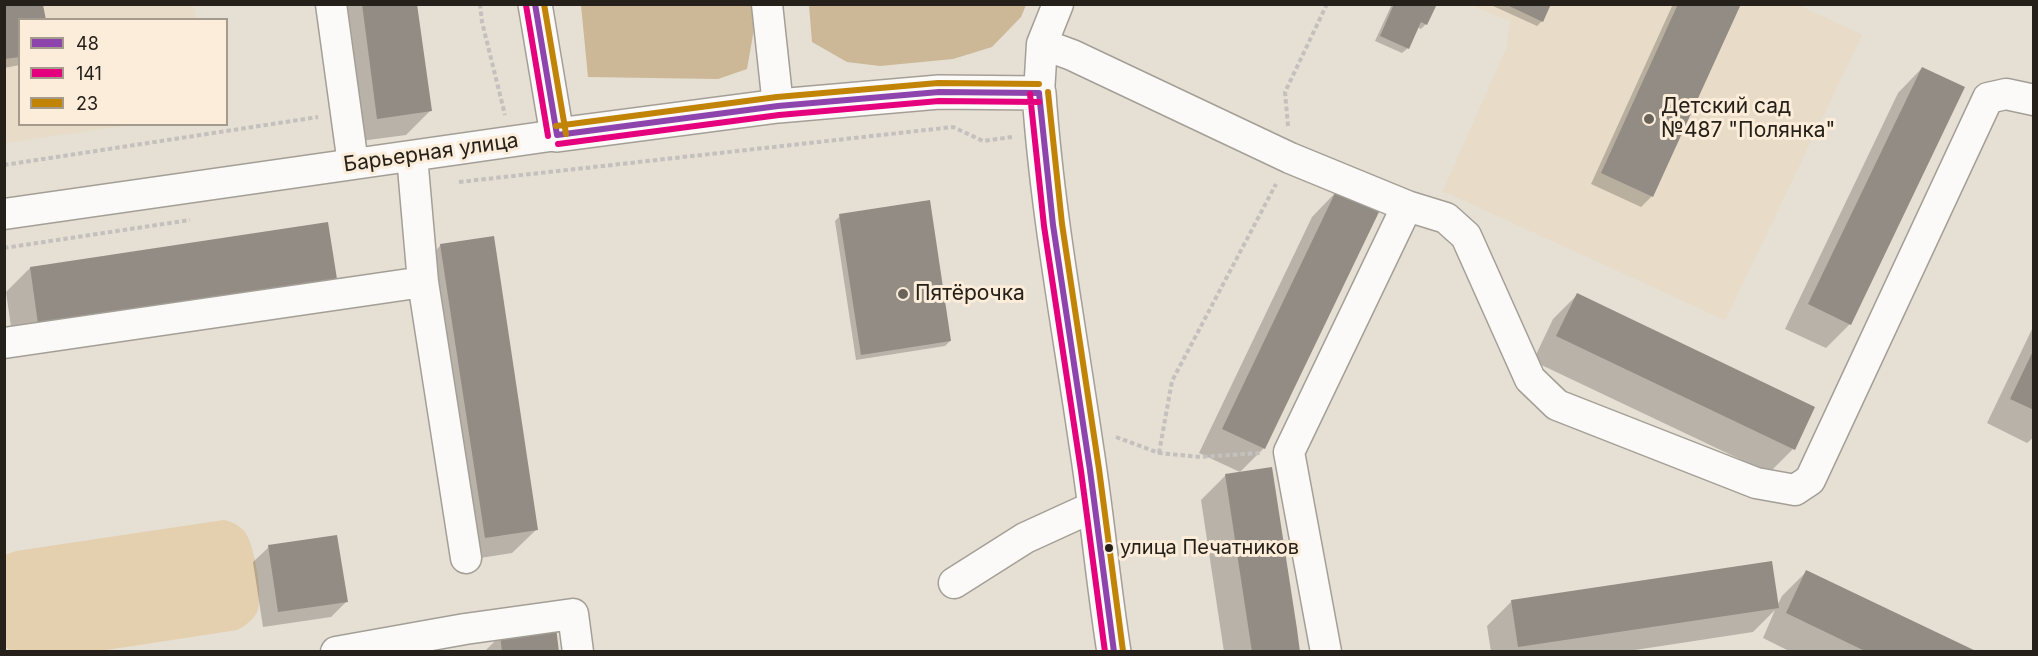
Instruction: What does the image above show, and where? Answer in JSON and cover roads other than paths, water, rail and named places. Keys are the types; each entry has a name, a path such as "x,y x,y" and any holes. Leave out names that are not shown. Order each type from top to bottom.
{"main road":[{"path":"535,4 557,135"},
{"name":"Барьерная улица","path":"557,135 778,106 939,92 1039,93"},
{"path":"1039,93 1058,261 1095,506 1114,651"}],"street":[{"path":"331,4 353,164"},
{"path":"767,4 778,106"},
{"path":"1039,93 1042,44 1058,4"},
{"path":"1042,44 1072,55 1290,158 1407,206 1446,218 1466,236 1530,379 1557,405 1756,483 1795,490 1810,480 1988,98 2006,94 2034,100"},
{"name":"Барьерная улица","path":"4,214 557,135"},
{"path":"412,156 423,282 466,558"},
{"path":"1326,651 1289,452 1407,206"},
{"path":"4,343 423,282"},
{"path":"954,583 1025,538 1095,506"},
{"path":"336,651 467,640 573,614 578,651"}],"place":[{"name":"Детский сад №487 \"Полянка\"","path":"1649,119"},
{"name":"Пятёрочка","path":"903,294"},
{"name":"улица Печатников","path":"1109,548"}]}
